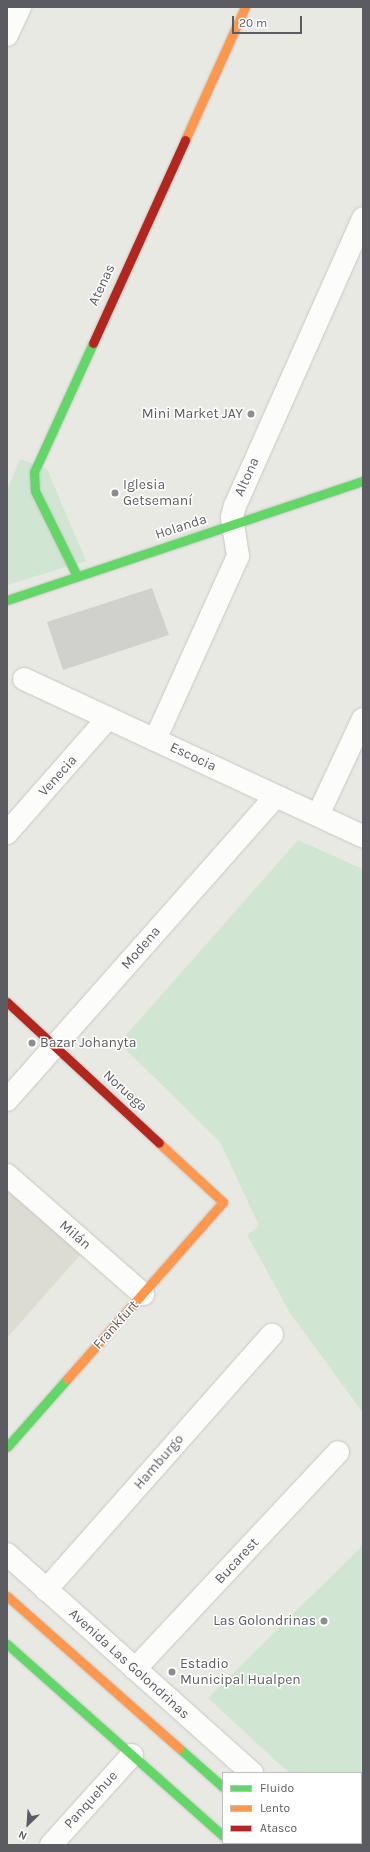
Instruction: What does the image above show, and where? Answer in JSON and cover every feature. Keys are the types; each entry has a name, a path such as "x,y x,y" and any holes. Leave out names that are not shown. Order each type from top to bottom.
{"street":[{"path":"7,34 20,7"},
{"name":"Atenas","path":"76,576 35,492 34,472 245,7"},
{"name":"Altona","path":"155,740 238,556 233,524 239,496 363,218"},
{"name":"Holanda","path":"7,600 363,480"},
{"name":"Escocia","path":"24,679 363,836"},
{"name":"Venecia","path":"7,833 108,718"},
{"path":"318,815 363,719"},
{"name":"Modena","path":"7,1100 276,796"},
{"name":"Noruega","path":"7,1002 223,1202"},
{"name":"Milán","path":"7,1175 144,1294"},
{"name":"Frankfurt","path":"7,1447 144,1294 223,1202"},
{"name":"Hamburgo","path":"46,1590 272,1335"},
{"name":"Bucarest","path":"135,1669 338,1452"},
{"name":"Avenida Las Golondrinas","path":"7,1554 251,1772"},
{"path":"7,1596 222,1786"},
{"path":"9,1649 222,1835"},
{"name":"Panquehue","path":"51,1845 132,1755"}],"shaded area":[{"path":"7,1187 82,1253 7,1338"}],"green space":[{"path":"20,459 47,469 86,561 7,585 7,490"},
{"path":"298,840 363,869 363,1413 290,1313 247,1235 259,1226 220,1142 119,1043"},
{"name":"Las Golondrinas","path":"363,1545 363,1841 362,1772 288,1772 208,1698"}],"building":[{"path":"152,588 169,635 63,670 47,622"}],"traffic: fast":[{"path":"77,576 35,491 34,472 93,343"},
{"path":"7,600 363,481"},
{"path":"7,1447 67,1379"},
{"path":"7,1644 222,1835"},
{"path":"179,1748 222,1786"}],"traffic: slow":[{"path":"185,140 245,7"},
{"path":"67,1379 223,1202 159,1143"},
{"path":"7,1596 179,1748"}],"traffic: jam":[{"path":"93,343 185,140"},
{"path":"7,1002 159,1143"}],"place":[{"name":"Mini Market JAY","path":"251,414"},
{"name":"Iglesia Getsemaní","path":"115,493"},
{"name":"Bazar Johanyta","path":"32,1043"},
{"name":"Las Golondrinas","path":"324,1621"},
{"name":"Estadio Municipal Hualpen","path":"172,1672"}]}
